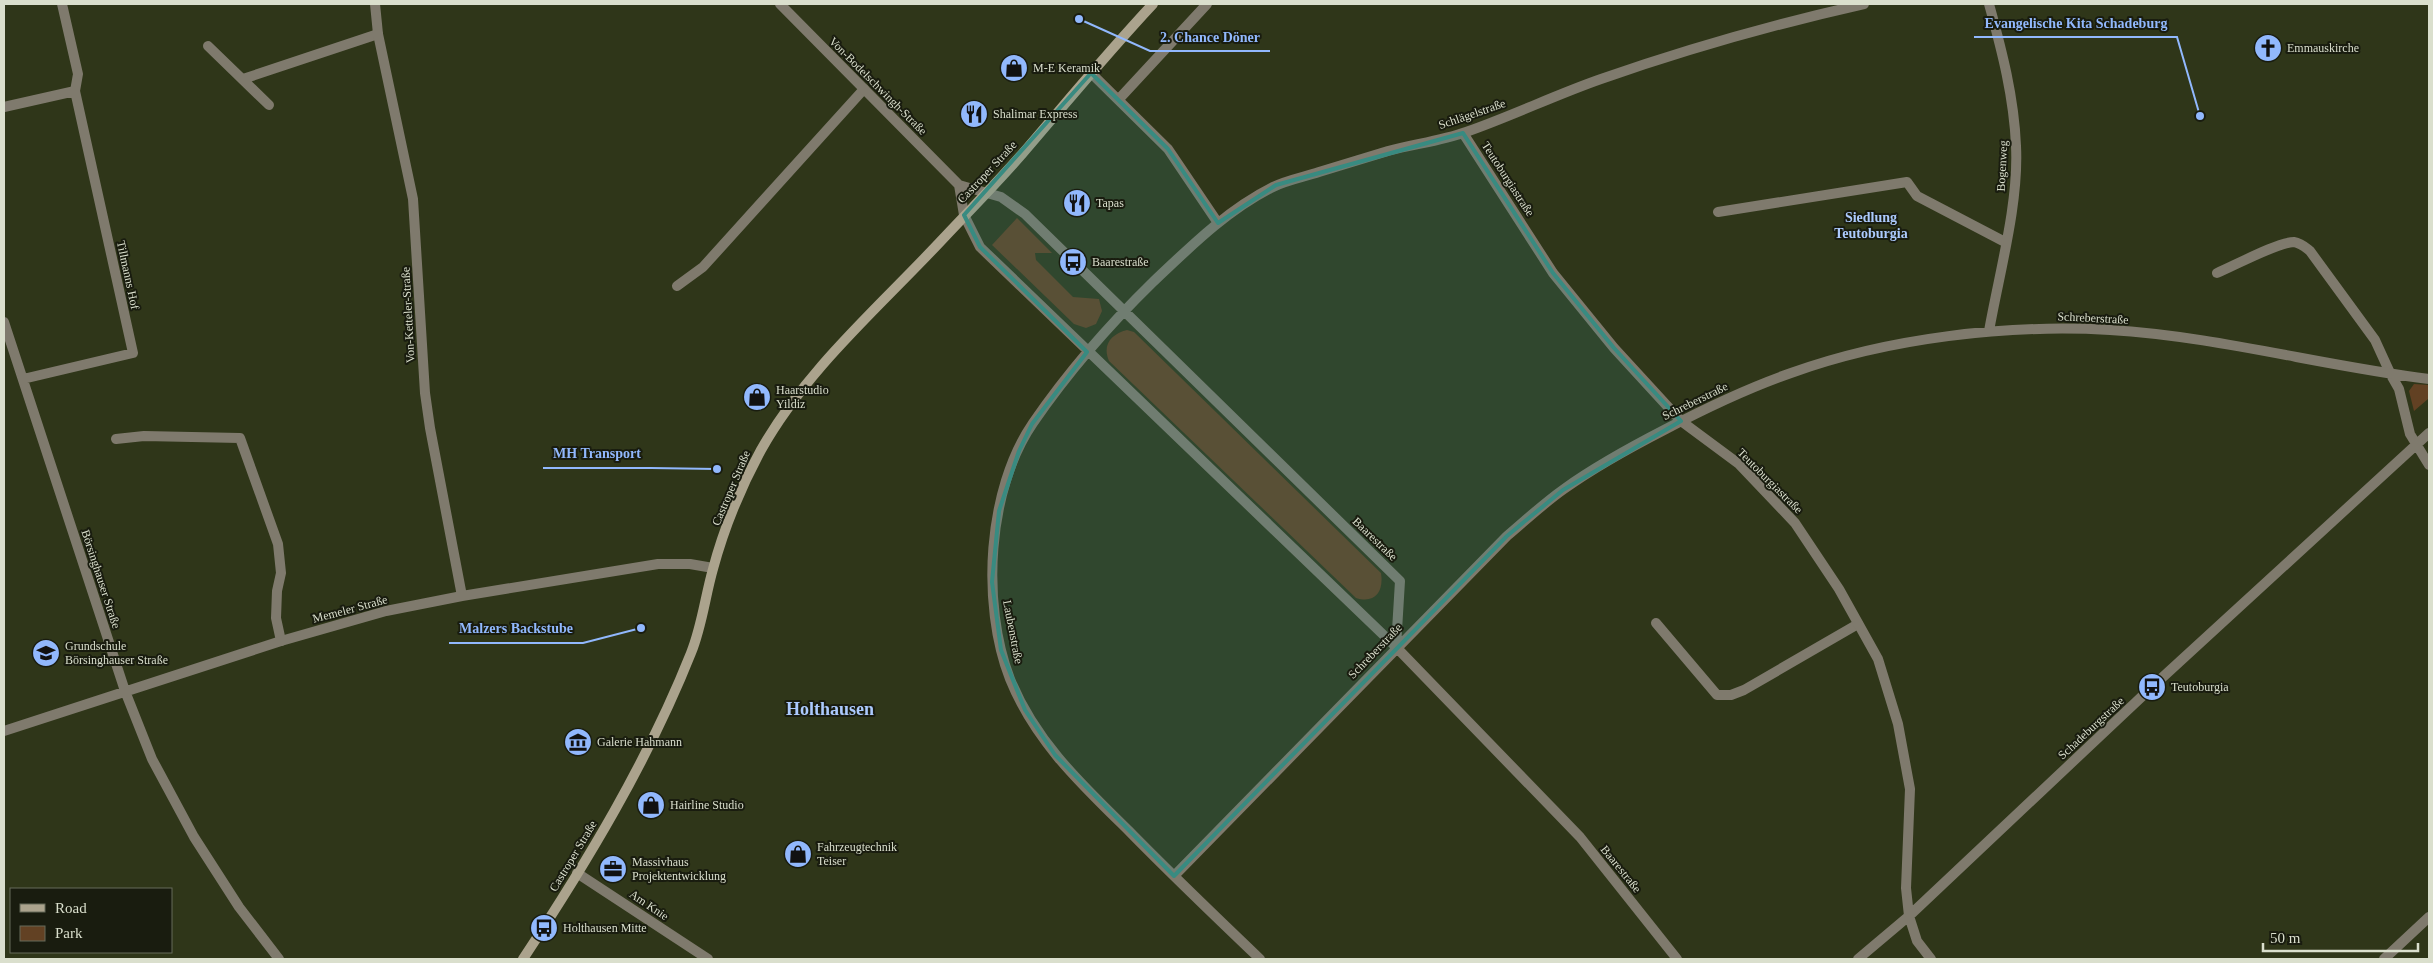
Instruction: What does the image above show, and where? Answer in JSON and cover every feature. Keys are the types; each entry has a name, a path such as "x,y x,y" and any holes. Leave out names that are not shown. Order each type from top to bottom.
{"main road":[{"name":"Castroper Straße","path":"523,959 635,775 666,713 698,635 713,568 739,496 762,449 778,423 832,355 1020,156 1153,4"}],"street":[{"name":"Tillmanns Hof","path":"23,379 132,353 75,92 78,74 62,4"},
{"name":"Von-Ketteler-Straße","path":"375,4 378,34 413,199 430,428 462,596"},
{"name":"Von-Bodelschwingh-Straße","path":"780,4 960,185"},
{"path":"1119,99 1207,4"},
{"name":"Schlägelstraße","path":"1124,312 1218,223 1248,202 1276,186 1388,151 1463,133 1599,80 1772,25 1864,4"},
{"name":"Bogenweg","path":"1988,331 2014,190 2016,148 2007,68 1989,4"},
{"path":"243,79 378,34"},
{"path":"208,46 269,105"},
{"path":"1091,73 1153,132 1172,155 1218,223"},
{"path":"677,286 704,267 864,89"},
{"path":"4,107 75,92"},
{"name":"Teutoburgiastraße","path":"1463,133 1553,272 1614,348 1681,421 1739,464 1795,523 1839,589 1878,659 1898,724 1910,789 1906,888 1909,916 1918,941 1931,959"},
{"path":"1718,212 1907,182 1917,196 2005,242"},
{"name":"Baarestraße","path":"1396,647 1400,581 1025,214 1001,197 987,191 960,185 964,215 980,247 1087,352 1396,647 1580,837 1677,959"},
{"path":"2218,273 2276,247 2292,242 2302,244 2310,251 2375,340 2399,389 2410,434 2429,465"},
{"name":"Laubenstraße","path":"1124,312 1087,352 1032,424 1005,487 994,544 992,582 1001,650 1010,678 1040,735 1073,776 1260,959"},
{"name":"Börsinghauser Straße","path":"4,322 125,691 152,759 175,805 239,907 278,959"},
{"name":"Schreberstraße","path":"1174,876 1396,647 1508,536 1564,490 1624,450 1737,394 1793,372 1858,354 1924,340 1988,331 2047,328 2110,330 2148,334 2391,375 2429,379"},
{"name":"Schadeburgstraße","path":"1858,959 1909,916 2152,688 2429,433"},
{"path":"116,439 144,436 240,438 278,544 281,573 277,591 276,618 281,641"},
{"name":"Memeler Straße","path":"4,731 281,641 386,611 462,596 658,564 690,564 713,568"},
{"path":"1656,623 1717,695 1731,695 1744,690 1858,624"},
{"name":"Am Knie","path":"577,873 708,959"},
{"path":"2384,959 2429,917"}],"highlighted area":[{"path":"1091,73 1168,149 1218,223 1276,185 1463,133 1553,273 1614,348 1681,421 1563,490 1507,536 1174,876 1055,755 1025,710 1001,650 992,582 999,511 1019,451 1032,424 1087,352 980,247 964,215"}],"green space":[{"path":"1017,218 1052,253 1035,253 1036,260 1073,297 1099,299 1102,311 1096,324 1086,328 1074,324 992,245"},
{"path":"1127,330 1134,332 1381,573 1381,586 1377,595 1368,599 1356,598 1109,361 1107,345 1109,341 1116,334"},
{"path":"2414,384 2429,385 2429,401 2428,399 2414,411 2409,391"}],"place":[{"name":"2. Chance Döner","path":"1079,19"},
{"name":"Emmauskirche","path":"2268,48"},
{"name":"M-E Keramik","path":"1014,68"},
{"name":"Shalimar Express","path":"974,114"},
{"name":"Evangelische Kita Schadeburg","path":"2200,116"},
{"name":"Tapas","path":"1077,203"},
{"name":"Baarestraße","path":"1073,262"},
{"name":"Haarstudio Yildiz","path":"757,397"},
{"name":"MH Transport","path":"717,469"},
{"name":"Malzers Backstube","path":"641,628"},
{"name":"Grundschule Börsinghauser Straße","path":"46,653"},
{"name":"Teutoburgia","path":"2152,687"},
{"name":"Galerie Hahmann","path":"578,742"},
{"name":"Hairline Studio","path":"651,805"},
{"name":"Fahrzeugtechnik Teiser","path":"798,854"},
{"name":"Massivhaus Projektentwicklung","path":"613,869"},
{"name":"Holthausen Mitte","path":"544,928"}],"district":[{"name":"Siedlung Teutoburgia","path":"1871,226"},
{"name":"Holthausen","path":"830,709"}]}
